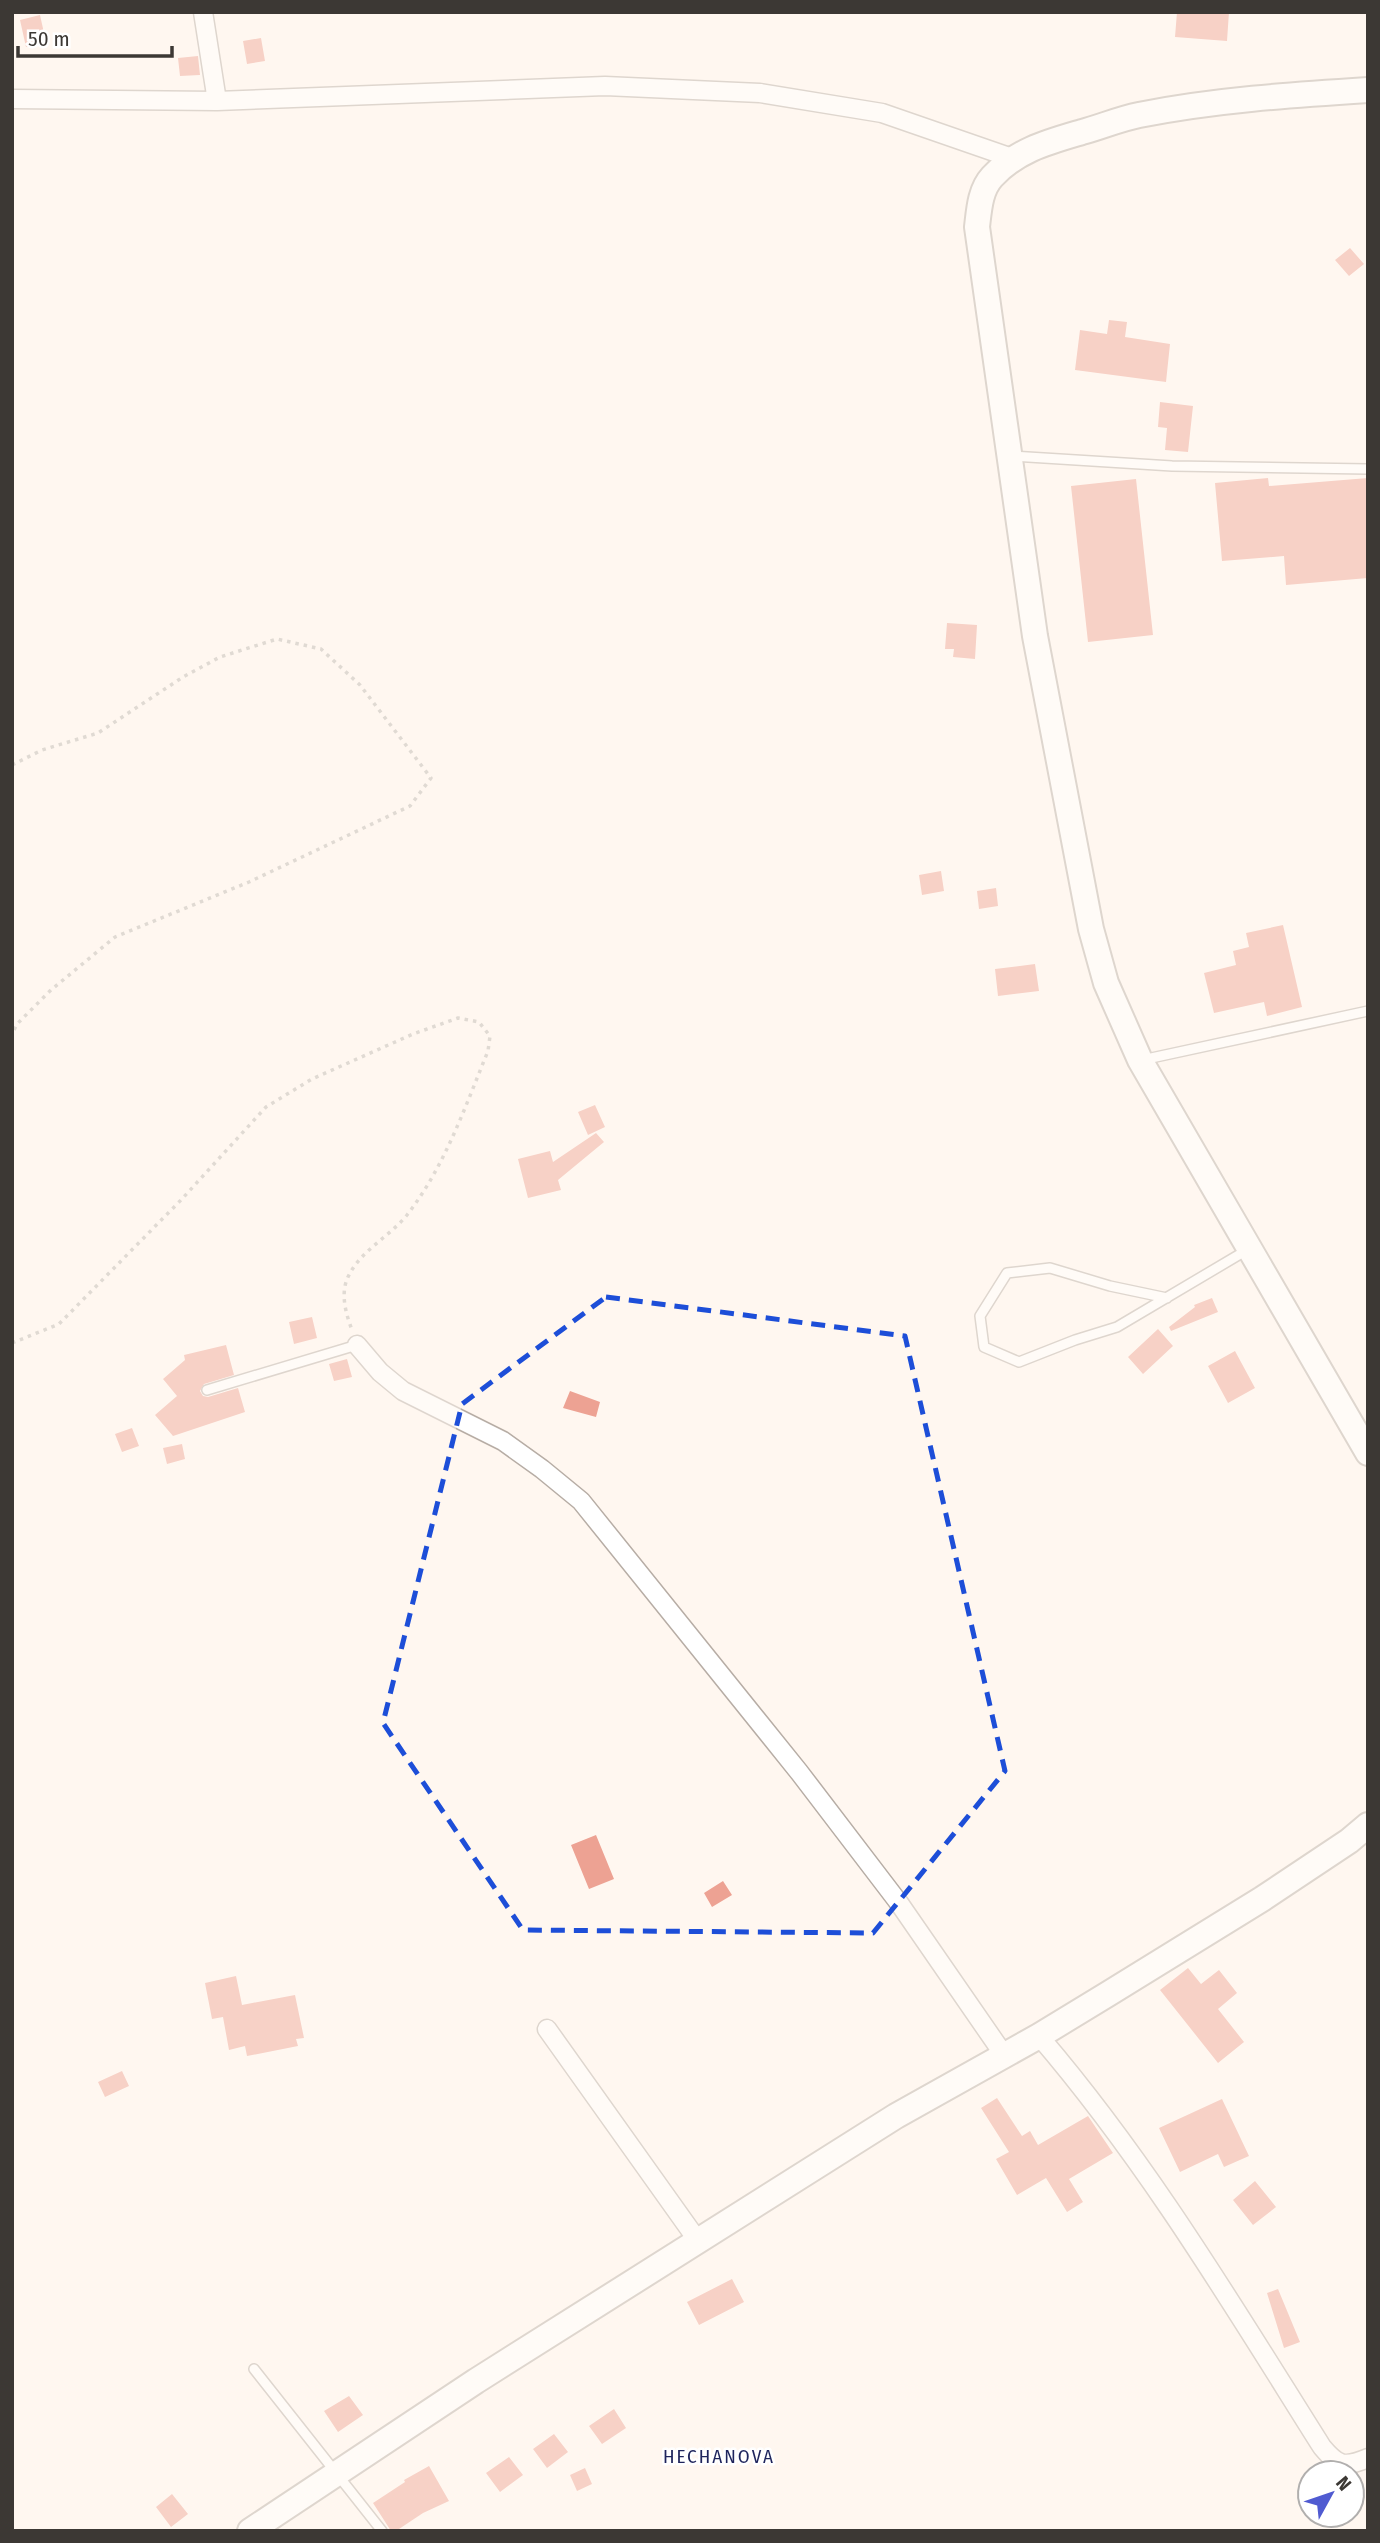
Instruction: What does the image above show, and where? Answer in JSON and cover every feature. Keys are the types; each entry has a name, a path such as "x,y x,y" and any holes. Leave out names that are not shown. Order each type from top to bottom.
{"main road":[{"path":"1368,90 1307,93 1204,104 1135,116 1035,146 1012,158 990,179 980,202 977,227 1035,636 1091,929 1106,983 1140,1060 1368,1453"},
{"path":"250,2531 476,2381 895,2116 1039,2036 1262,1899 1349,1841 1368,1825"}],"street":[{"path":"203,12 217,102"},
{"path":"12,99 217,102 605,86 761,93 882,113 1012,158"},
{"path":"357,1345 380,1373 402,1391 503,1441 581,1501 799,1772 899,1903 1004,2055"},
{"path":"547,2029 698,2241"},
{"path":"1039,2036 1112,2126 1159,2193 1235,2307 1322,2447 1337,2462 1345,2465 1368,2458"}],"lane":[{"path":"1009,456 1172,466 1368,469"},
{"path":"1140,1060 1368,1011"},
{"path":"1167,1298 1110,1286 1050,1268 1007,1273 980,1316 984,1347 1019,1362 1117,1327 1167,1298 1249,1249"},
{"path":"207,1390 357,1345"},
{"path":"254,2369 382,2531"}],"path":[{"path":"12,765 42,750 97,733 183,677 220,657 277,639 321,649 360,685 430,778 410,806 249,882 115,937 51,990 17,1024 12,1034"},
{"path":"12,1343 59,1324 67,1318 266,1107 312,1079 413,1034 458,1018 479,1022 490,1035 488,1051 441,1162 406,1216 363,1257 347,1279 344,1308 357,1345"}],"highlighted area":[{"path":"606,1297 905,1336 1005,1771 873,1933 523,1930 383,1723 462,1404"}],"building":[{"path":"1177,12 1229,12 1227,41 1175,37"},
{"path":"40,15 46,42 26,47 20,20"},
{"path":"261,38 265,61 247,64 243,41"},
{"path":"198,56 200,75 180,76 178,58"},
{"path":"1350,248 1364,264 1349,276 1335,260"},
{"path":"1109,320 1127,322 1125,337 1170,344 1166,382 1075,370 1080,330 1107,334"},
{"path":"1160,402 1193,406 1188,452 1165,450 1167,428 1158,427"},
{"path":"1268,478 1269,486 1368,478 1368,578 1286,585 1284,556 1222,561 1215,483"},
{"path":"1136,479 1153,635 1088,642 1071,486"},
{"path":"947,623 977,625 975,659 953,657 954,649 945,649"},
{"path":"941,871 944,891 922,895 919,875"},
{"path":"996,888 998,906 979,909 977,891"},
{"path":"1283,925 1302,1007 1267,1016 1264,1002 1214,1013 1204,973 1236,965 1233,951 1249,947 1246,933"},
{"path":"1035,964 1039,991 998,996 995,969"},
{"path":"595,1105 605,1127 588,1135 578,1112"},
{"path":"596,1133 604,1142 558,1180 561,1190 528,1198 518,1159 550,1151 553,1162"},
{"path":"1212,1298 1218,1312 1171,1331 1169,1327 1195,1307 1194,1305"},
{"path":"312,1317 317,1338 294,1344 289,1322"},
{"path":"1158,1329 1173,1346 1143,1374 1128,1357"},
{"path":"226,1345 234,1375 204,1384 200,1391 203,1396 208,1397 238,1388 245,1412 173,1436 155,1415 177,1396 163,1379 185,1360 184,1355"},
{"path":"1235,1351 1255,1388 1228,1403 1208,1366"},
{"path":"347,1359 352,1377 334,1381 329,1364"},
{"path":"570,1391 600,1402 596,1417 563,1408"},
{"path":"132,1428 139,1446 122,1452 115,1434"},
{"path":"182,1444 185,1459 167,1464 163,1448"},
{"path":"596,1835 614,1879 589,1889 571,1845"},
{"path":"723,1881 732,1895 712,1907 704,1893"},
{"path":"1188,1968 1201,1984 1219,1970 1237,1993 1218,2009 1244,2042 1218,2063 1160,1990"},
{"path":"236,1976 242,2005 295,1995 304,2038 296,2039 298,2046 247,2056 245,2046 229,2050 223,2017 212,2019 205,1983"},
{"path":"122,2071 129,2086 105,2097 98,2082"},
{"path":"997,2098 1022,2136 1030,2131 1038,2145 1088,2116 1113,2153 1069,2179 1083,2202 1067,2212 1046,2178 1017,2195 996,2159 1009,2152 981,2108"},
{"path":"1222,2099 1249,2156 1224,2167 1218,2154 1180,2172 1159,2128"},
{"path":"1255,2181 1276,2207 1253,2225 1233,2200"},
{"path":"732,2279 744,2302 699,2325 687,2302"},
{"path":"1278,2289 1300,2342 1284,2348 1267,2293"},
{"path":"349,2396 363,2415 338,2432 324,2411"},
{"path":"614,2409 626,2428 602,2444 589,2426"},
{"path":"554,2434 568,2452 547,2468 533,2449"},
{"path":"509,2457 523,2475 500,2492 486,2473"},
{"path":"429,2466 449,2501 423,2513 396,2531 391,2531 373,2503 405,2482 404,2480"},
{"path":"585,2468 592,2484 577,2491 570,2475"},
{"path":"172,2494 188,2514 171,2527 156,2507"}],"district":[{"name":"HECHANOVA","path":"719,2456"}]}
